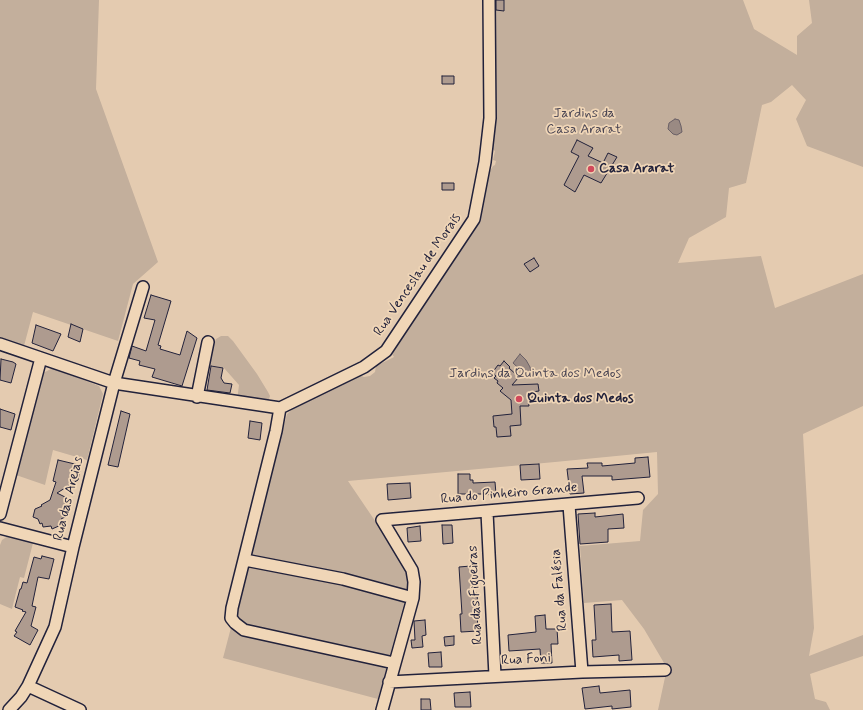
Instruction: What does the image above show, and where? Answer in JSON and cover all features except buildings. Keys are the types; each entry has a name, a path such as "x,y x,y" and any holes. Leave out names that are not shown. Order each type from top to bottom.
{"street":[{"name":"Rua Venceslau de Morais","path":"280,408 364,367 386,351 474,219 485,162 490,118 489,0"},
{"name":"Rua das Areias","path":"9,710 21,697 28,686 55,626 114,384 143,287"},
{"path":"197,397 208,342"},
{"path":"0,344 114,384 280,408 276,431 232,608 231,618 244,630 394,663"},
{"path":"0,514 41,358"},
{"name":"Rua do Pinheiro Grande","path":"413,598 414,582 412,570 382,520 638,498"},
{"name":"Rua da Falésia","path":"568,505 582,672"},
{"name":"Rua das Figueiras","path":"487,512 495,676"},
{"path":"0,528 73,548"},
{"path":"245,560 343,579 413,598 382,710"},
{"name":"Rua Foni","path":"389,682 582,672 665,670"},
{"path":"28,686 80,710"}],"green space":[{"path":"0,0 99,0 96,89 158,262 133,284 118,341 33,312 24,346 0,338"},
{"path":"485,0 743,0 754,29 797,55 797,36 812,23 809,0 863,0 863,167 807,146 796,119 806,100 792,85 771,102 762,105 746,183 729,188 726,217 689,238 678,263 761,256 775,308 863,274 863,406 803,434 814,628 809,656 863,635 863,656 810,674 815,699 826,702 830,710 658,710 667,668 644,629 622,600 584,603 580,546 640,541 643,510 658,494 657,452 348,481 407,568 410,581 378,699 223,658 287,414 295,407 359,375 364,377 370,376 375,372 376,366 394,357 390,351 478,222 487,176 495,165 496,161 493,160 495,151 491,148 494,120 495,34"},
{"path":"221,336 228,336 233,341 257,374 270,396 268,402 237,401 239,385 224,368 209,365 216,339"},
{"path":"53,368 99,386 103,394 87,460 53,450 45,485 16,475 43,373"},
{"path":"8,536 33,543 24,578 20,577 12,609 0,604 0,545 2,540"}],"shaded area":[{"path":"675,119 679,120 682,132 677,135 673,134 668,129 669,123"},
{"path":"520,354 530,367 532,377 528,377 513,363"}],"place":[{"name":"Casa Ararat","path":"591,169"},
{"name":"Quinta dos Medos","path":"519,399"}],"park label":[{"name":"Jardins da Casa Ararat","path":"584,122"},
{"name":"Jardins da Quinta dos Medos","path":"535,374"}]}
